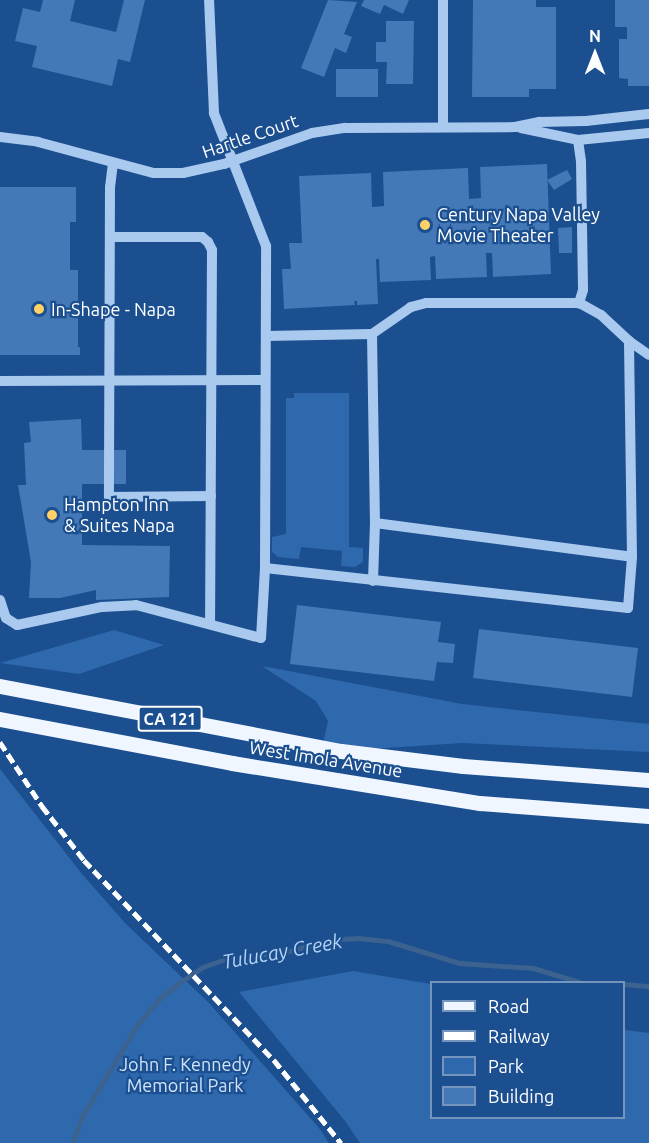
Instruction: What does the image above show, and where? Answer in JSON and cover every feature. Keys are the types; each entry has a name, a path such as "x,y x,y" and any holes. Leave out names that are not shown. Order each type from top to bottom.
{"main road":[{"name":"West Imola Avenue","path":"0,686 341,751 464,765 649,780"},
{"name":"West Imola Avenue","path":"0,719 232,763 480,803 649,816"}],"street":[{"path":"0,600 6,618 17,625 102,607 136,605 261,638 265,568 266,246 230,161 214,113 209,0"},
{"path":"443,0 443,128"},
{"name":"Hartle Court","path":"0,137 38,142 154,173 183,173 230,161 312,133 345,128 515,127 539,122 586,121 649,114"},
{"name":"Hartle Court","path":"515,127 578,141 649,133"},
{"path":"578,141 581,161 583,290 579,303"},
{"path":"113,163 110,187 109,497 211,496"},
{"path":"110,237 202,237 212,250 210,624"},
{"path":"266,336 372,334 411,308 426,303 579,303 601,315 649,356"},
{"path":"372,334 375,523 373,581"},
{"path":"265,568 628,608 632,557 629,341"},
{"path":"0,381 265,380"},
{"path":"375,523 632,557"}],"green space":[{"path":"294,393 349,393 349,547 363,548 363,562 355,567 341,566 342,551 301,547 299,559 278,557 272,552 272,537 286,534 286,398 294,398"},
{"path":"114,630 164,645 79,674 0,663"},
{"path":"262,666 462,704 649,724 649,752 462,743 341,751 322,748 328,721 316,701"},
{"name":"John F. Kennedy Memorial Park","path":"0,769 82,874 126,924 209,1003 319,1128 329,1143 0,1143"},
{"path":"353,971 430,984 430,1119 625,1119 625,1030 649,1033 649,1143 360,1143 345,1121 239,992"}],"building":[{"path":"43,0 75,0 70,21 116,32 124,0 145,0 130,62 118,59 112,86 32,67 37,46 15,41 23,8 40,12"},
{"path":"328,0 357,2 344,34 352,37 346,53 335,48 324,77 301,68"},
{"path":"364,0 409,0 403,14 384,5 380,14 361,6"},
{"path":"473,0 536,0 536,7 556,7 556,89 529,89 529,97 472,97"},
{"path":"615,0 649,0 649,86 628,86 628,79 619,78 619,39 627,39 627,27 615,27"},
{"path":"386,21 414,21 413,84 386,84 387,62 376,62 376,42 386,42"},
{"path":"336,69 378,69 378,97 336,97"},
{"name":"Century Napa Valley Movie Theater","path":"547,164 551,274 493,277 492,253 486,253 487,277 436,279 435,256 430,257 431,280 380,282 379,259 376,259 378,304 357,305 357,301 354,301 355,305 284,309 282,269 291,269 289,243 302,243 299,176 371,173 372,207 384,206 383,172 468,168 469,199 481,198 480,167"},
{"path":"567,170 572,179 554,190 547,180"},
{"name":"In-Shape - Napa","path":"0,187 76,187 76,222 70,222 70,270 78,270 78,347 80,347 80,355 0,355"},
{"path":"572,227 572,253 559,253 558,228"},
{"name":"Hampton Inn & Suites Napa","path":"81,419 82,450 126,450 126,484 82,484 82,545 170,546 169,597 96,600 96,590 60,598 29,598 31,562 18,485 26,485 24,443 31,442 29,422"},
{"path":"297,605 441,622 438,642 455,644 453,663 437,662 434,681 290,664"},
{"path":"479,629 638,648 632,697 473,678"}],"waterway":[{"name":"Tulucay Creek","path":"72,1143 83,1115 137,1025 161,997 182,981 203,967 228,958 285,952 334,939 358,938 388,941 459,963 533,968 576,981"},
{"name":"Tulucay Creek","path":"625,984 649,986"}],"railway":[{"path":"0,742 42,806 84,860 274,1060 341,1143"}],"place":[{"name":"Century Napa Valley Movie Theater","path":"425,225"},
{"name":"In-Shape - Napa","path":"39,309"},
{"name":"Hampton Inn & Suites Napa","path":"52,515"}]}
